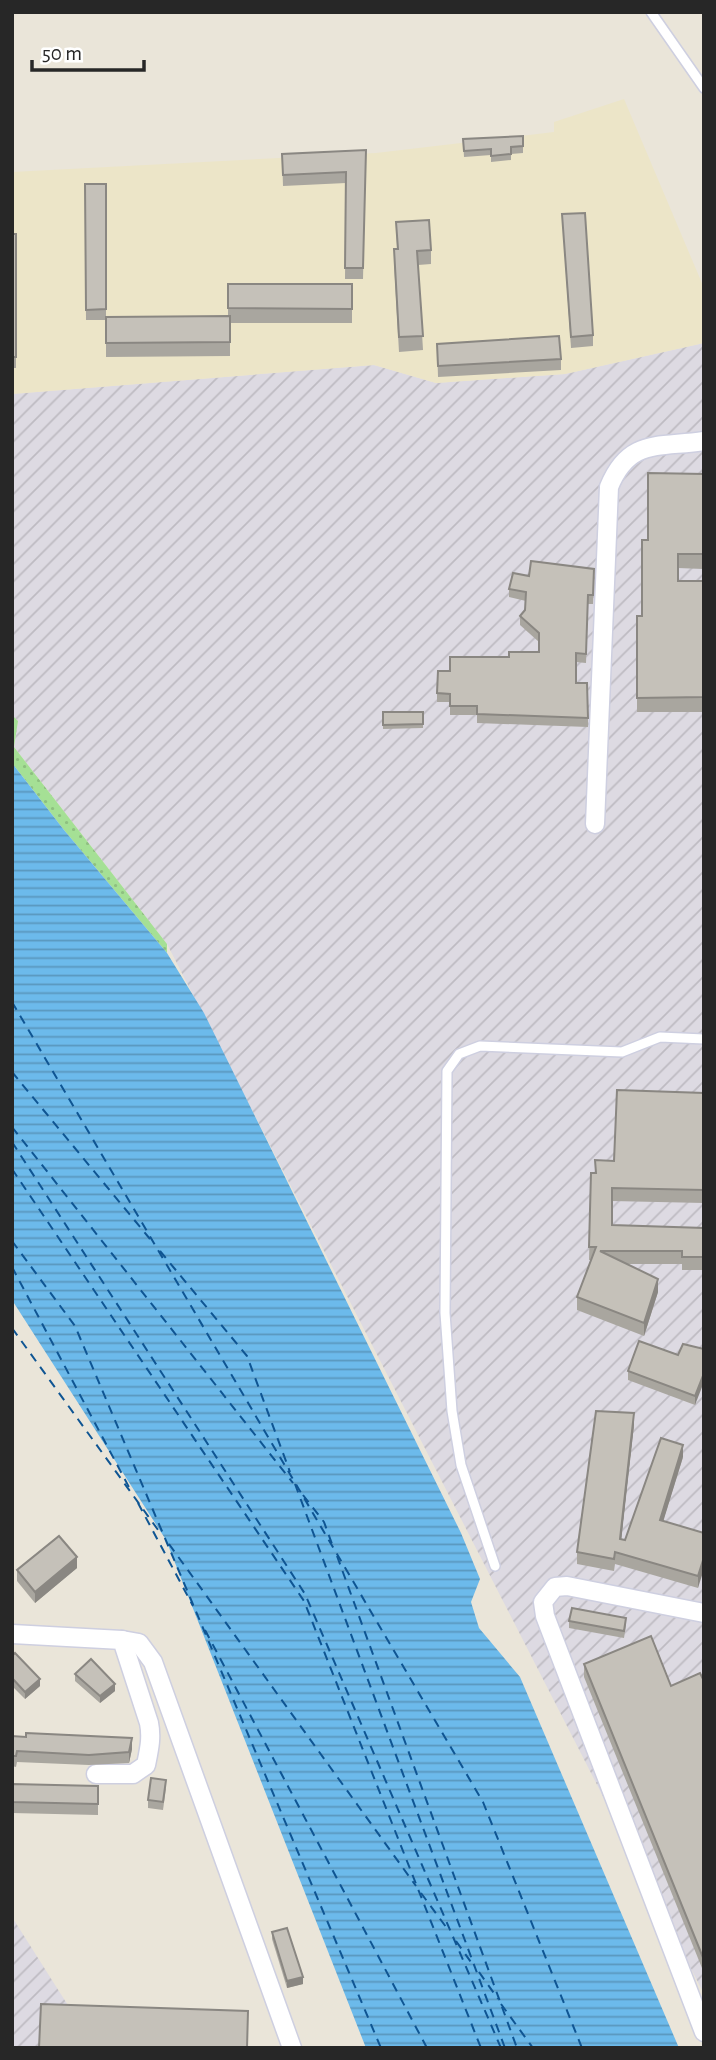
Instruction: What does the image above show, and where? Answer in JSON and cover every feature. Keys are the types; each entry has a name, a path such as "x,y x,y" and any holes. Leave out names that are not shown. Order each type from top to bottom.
{"street":[{"path":"595,824 609,487 622,462 642,449 704,441"},
{"path":"704,1613 567,1586 555,1587 543,1602 554,1642 704,2032"},
{"path":"12,1634 139,1643 153,1661 292,2048"},
{"path":"96,1774 133,1774 146,1765 152,1736 122,1640"}],"lane":[{"path":"651,12 704,88"},
{"path":"495,1566 461,1465 452,1411 445,1313 447,1071 459,1054 480,1046 622,1052 660,1037 704,1039"}],"shaded area":[{"path":"624,99 704,288 704,343 565,374 436,383 374,365 12,394 12,172 376,153 554,132 554,122"},
{"path":"704,343 704,1994 167,944 14,747 18,721 12,715 12,394 374,365 436,383 565,374"},
{"path":"12,1917 95,2048 12,2048"}],"green space":[{"path":"12,715 18,721 14,747 167,944 167,953 12,763"}],"water":[{"path":"12,763 167,953 204,1013 461,1533 480,1579 471,1602 479,1628 520,1677 679,2048 366,2048 166,1540 12,1300"}],"building":[{"path":"523,136 523,146 511,147 511,154 491,156 491,149 464,151 463,139"},
{"path":"366,150 363,268 345,268 346,172 283,175 282,154"},
{"path":"85,184 106,184 106,309 86,310"},
{"path":"585,213 593,335 571,337 562,214"},
{"path":"429,220 431,250 417,251 423,336 399,337 394,249 398,249 396,222"},
{"path":"12,234 16,234 16,357 12,357"},
{"path":"228,284 352,284 352,309 228,308"},
{"path":"230,316 230,342 106,343 106,317"},
{"path":"559,336 561,359 438,366 437,344"},
{"path":"648,473 704,474 703,554 678,554 678,581 704,581 704,697 637,698 637,616 642,616 642,540 648,540"},
{"path":"531,561 594,569 593,595 588,595 586,654 576,653 576,683 587,683 588,718 477,714 477,706 450,706 450,694 437,693 438,671 450,671 450,657 509,657 509,652 539,652 539,633 520,616 525,610 526,592 509,589 513,573 529,576"},
{"path":"383,712 423,712 423,724 383,725"},
{"path":"617,1090 704,1093 704,1190 612,1188 612,1225 704,1228 704,1257 682,1257 682,1251 600,1251 658,1279 644,1323 577,1297 596,1247 589,1247 591,1173 596,1173 595,1160 614,1161"},
{"path":"639,1341 678,1355 683,1344 704,1349 704,1373 695,1396 628,1371"},
{"path":"596,1411 634,1413 620,1539 625,1540 661,1438 683,1445 660,1520 704,1533 704,1557 698,1576 615,1552 614,1559 577,1552"},
{"path":"59,1536 77,1557 35,1592 17,1570"},
{"path":"572,1608 626,1618 624,1631 569,1621"},
{"path":"651,1636 671,1686 700,1673 704,1681 704,1960 584,1664"},
{"path":"15,1653 40,1679 25,1692 12,1678 12,1656"},
{"path":"91,1659 115,1684 100,1696 75,1674"},
{"path":"26,1733 132,1738 129,1752 89,1755 17,1751 16,1756 12,1756 12,1736 26,1737"},
{"path":"151,1778 166,1780 163,1802 148,1800"},
{"path":"12,1784 98,1786 98,1804 12,1802"},
{"path":"287,1928 303,1977 287,1981 272,1932"},
{"path":"41,2004 248,2011 247,2048 39,2048"}],"ferry route":[{"path":"12,1002 483,1802 582,2048"},
{"path":"12,1072 150,1239"},
{"path":"12,1127 293,1483"},
{"path":"12,1142 305,1594 501,2048"},
{"path":"12,1169 304,1601 481,2048"},
{"path":"12,1241 75,1326 381,2048"},
{"path":"160,1251 247,1356 290,1472"},
{"path":"12,1267 130,1489"},
{"path":"12,1328 161,1534"},
{"path":"295,1484 505,2048"},
{"path":"303,1495 324,1522 332,1544"},
{"path":"138,1503 193,1606"},
{"path":"169,1544 416,1886"},
{"path":"337,1556 517,2048"},
{"path":"205,1630 427,2048"},
{"path":"421,1893 449,1931"},
{"path":"456,1941 473,1965"},
{"path":"479,1972 498,1999"},
{"path":"501,2004 533,2048"}]}
